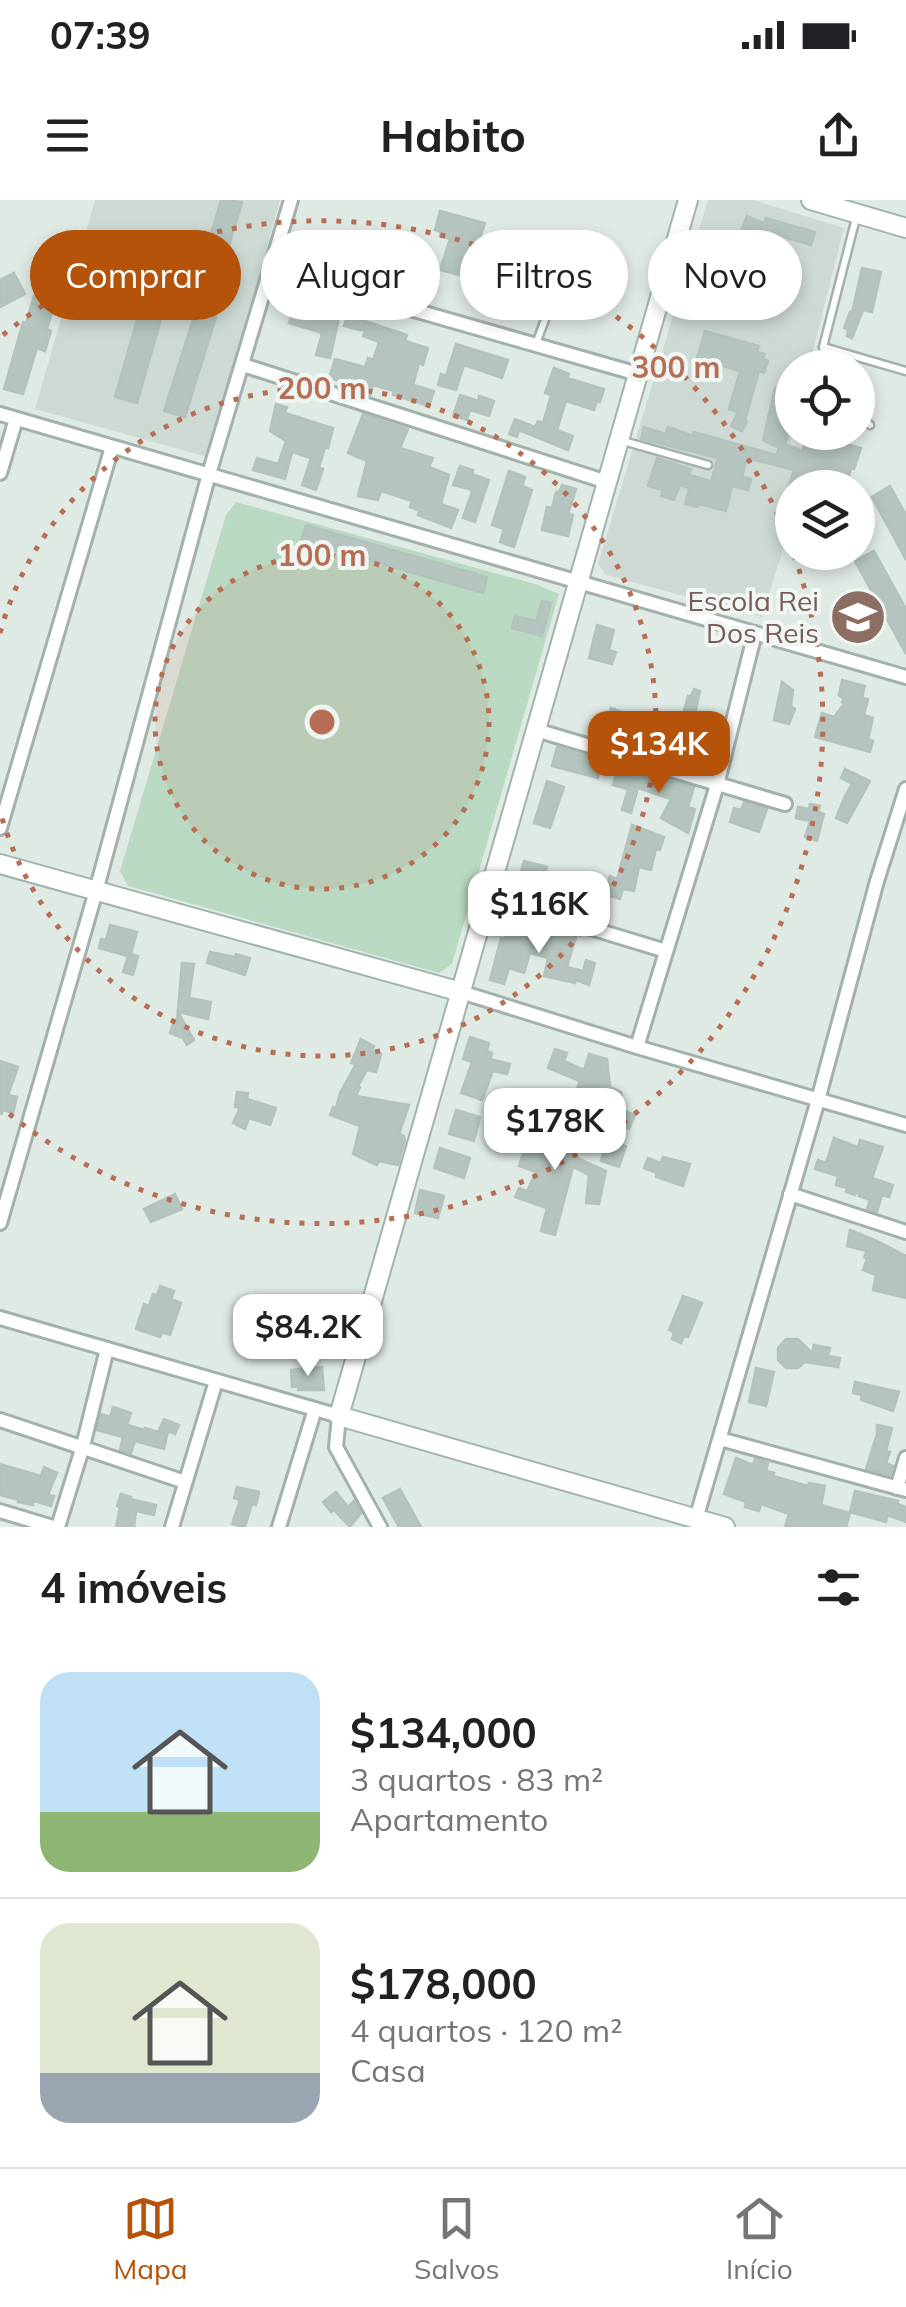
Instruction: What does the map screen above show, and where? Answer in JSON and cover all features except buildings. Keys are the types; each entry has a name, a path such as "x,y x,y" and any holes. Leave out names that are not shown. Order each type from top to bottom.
{"street":[{"path":"282,230 291,200"},
{"path":"380,1527 336,1447 339,1416 688,200"},
{"path":"811,200 867,210 906,228"},
{"path":"0,1223 261,301"},
{"path":"440,318 638,374"},
{"path":"243,365 607,482"},
{"path":"0,414 906,677"},
{"path":"0,473 16,419"},
{"path":"0,828 112,447"},
{"path":"637,1048 718,785 754,633"},
{"path":"536,730 785,804"},
{"path":"696,1519 906,789"},
{"path":"0,864 461,992 637,1048 906,1125"},
{"path":"488,897 666,950"},
{"path":"790,1194 906,1232"},
{"path":"0,1318 725,1527"},
{"path":"0,1511 55,1527 83,1446 107,1349"},
{"path":"172,1527 216,1380"},
{"path":"279,1527 315,1409"},
{"path":"0,1420 185,1482"},
{"path":"720,1438 902,1489 906,1458"}],"lane":[{"path":"824,350 867,210"},
{"path":"536,345 545,320"},
{"path":"823,347 906,371"},
{"path":"619,440 708,465"}],"shaded area":[{"path":"95,200 280,200 272,230 261,230 261,268 208,457 35,409 61,320 241,320 241,230 86,230"},
{"path":"708,200 753,200 844,228 813,350 775,350 775,450 805,450 812,457 808,470 775,470 777,570 762,617 606,575 598,564 672,320 802,320 802,230 699,230"}],"green space":[{"path":"236,502 535,584 559,594 452,964 439,973 128,886 120,871 226,515"}],"place":[{"name":"Escola Rei Dos Reis","path":"858,617"}]}
